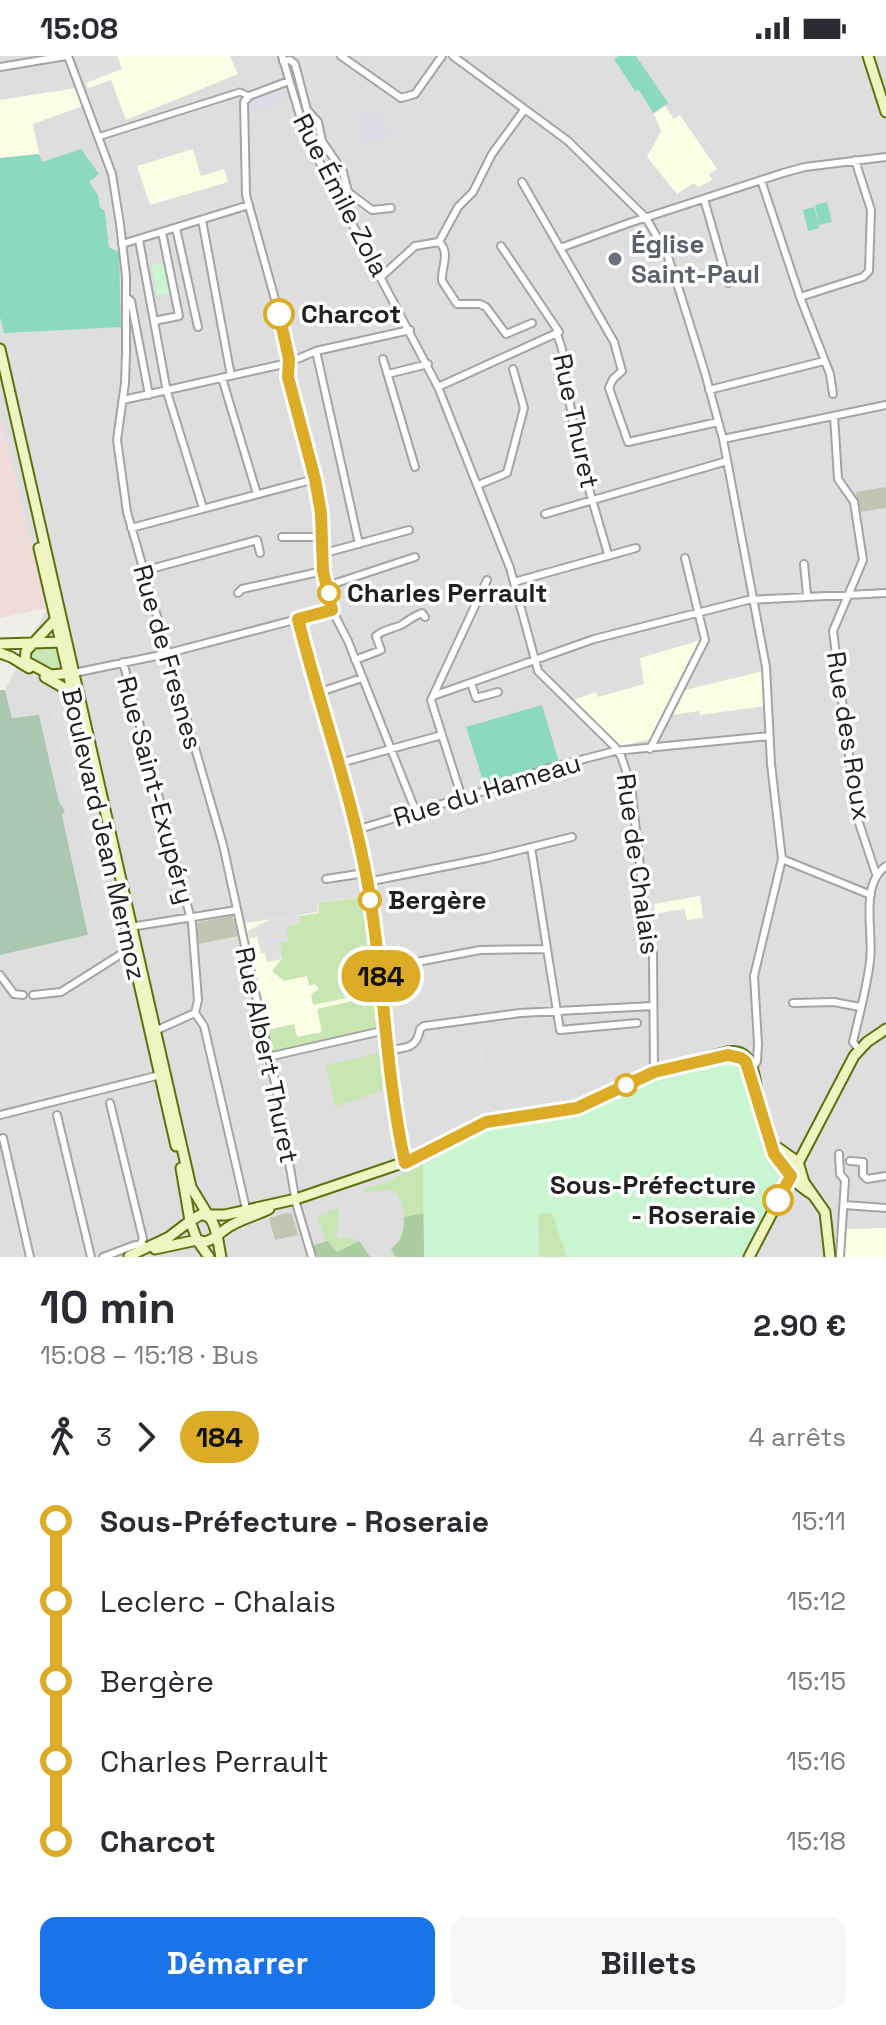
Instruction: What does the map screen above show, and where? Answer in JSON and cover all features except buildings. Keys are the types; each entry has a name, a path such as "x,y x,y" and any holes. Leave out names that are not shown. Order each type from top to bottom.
{"main road":[{"path":"868,56 884,107"},
{"path":"0,349 20,449"},
{"path":"0,375 20,449"},
{"name":"Boulevard Jean Mermoz","path":"20,449 59,641 71,673 191,1187 214,1223 221,1257"},
{"name":"Boulevard Jean Mermoz","path":"20,449 69,652 73,693 129,927"},
{"path":"55,620 24,657 37,672 54,676 71,673"},
{"path":"0,644 59,641 64,642 69,652"},
{"path":"0,653 73,693"},
{"name":"Boulevard Jean Mermoz","path":"134,952 157,1030 190,1221 197,1240 209,1257"},
{"path":"749,1257 859,1050 886,1029"},
{"path":"127,1256 197,1240 205,1241 248,1214 405,1163 486,1122 577,1108 654,1072 735,1051 742,1053 753,1068 774,1154 795,1168 803,1185"},
{"path":"717,1056 728,1055 746,1062 757,1091"},
{"path":"771,1143 795,1168 803,1185 827,1218 830,1257"},
{"path":"782,1192 803,1185"},
{"path":"127,1256 143,1245 169,1237 198,1216 248,1214"}],"street":[{"path":"0,67 67,56 112,174 126,297 131,301 149,395"},
{"path":"341,56 401,98 415,94 442,56"},
{"path":"453,56 575,147 646,218 667,254 709,390 723,439 766,667 769,736 782,859 754,976 758,1044 757,1063 753,1068"},
{"path":"283,58 295,64 307,110 318,122 322,141 343,172 348,192 372,210 391,208"},
{"name":"Rue Émile Zola","path":"283,58 306,136 410,330"},
{"path":"289,81 249,96 244,102 245,176 249,205 283,328 288,377 315,479 321,513 323,571 332,610 416,812"},
{"path":"101,136 240,92 249,96"},
{"path":"439,242 458,207 473,192 492,154 524,110"},
{"path":"560,248 805,167 886,157"},
{"path":"800,297 863,277 869,271 871,210 855,160"},
{"path":"761,180 800,297 830,374 833,394"},
{"path":"522,182 614,342 622,371 609,388 628,442 718,422"},
{"path":"704,199 728,283"},
{"path":"122,244 249,205"},
{"path":"202,220 231,376"},
{"path":"176,228 198,327"},
{"path":"154,321 179,316 162,232"},
{"path":"139,240 167,392 203,508"},
{"path":"382,276 415,246 439,242 444,246 446,258 442,281 457,304 486,307 506,334 532,323"},
{"name":"Rue Thuret","path":"501,246 559,332 576,445 608,554"},
{"name":"Rue de Fresnes","path":"126,297 125,383 117,440 131,528 223,845 237,910"},
{"path":"122,402 288,363 316,351 410,330"},
{"name":"Rue de Chalais","path":"410,330 428,364 478,485 514,582 540,675 619,752 631,785 645,913 653,954 654,1072"},
{"path":"438,387 557,334"},
{"path":"316,351 359,544"},
{"path":"383,359 415,467"},
{"path":"709,390 824,361"},
{"path":"388,374 428,364"},
{"path":"478,485 507,473 524,408 513,369"},
{"path":"222,378 257,494"},
{"path":"723,439 886,405"},
{"name":"Rue des Roux","path":"834,416 838,479 854,502 863,558 833,631 857,817 876,874"},
{"path":"545,514 727,461"},
{"path":"131,528 315,479"},
{"path":"321,554 409,530"},
{"path":"282,537 321,537"},
{"path":"143,571 257,540 260,553"},
{"path":"514,582 636,548"},
{"path":"327,586 415,557"},
{"path":"650,749 705,640 685,558"},
{"path":"804,564 807,595"},
{"path":"238,593 242,589 323,571"},
{"path":"462,798 431,700 487,580"},
{"path":"433,696 594,639 754,599 886,593"},
{"path":"71,673 167,654 332,610"},
{"path":"355,660 381,650 376,636 379,632 422,613 425,617"},
{"path":"298,619 340,763 367,882 380,969 393,1098 405,1163"},
{"name":"Rue Saint-Exupéry","path":"123,662 190,917 198,1000 195,1013"},
{"path":"320,692 362,678"},
{"path":"471,683 476,698 498,692"},
{"path":"340,763 442,735"},
{"name":"Rue du Hameau","path":"356,830 549,768 619,752 769,736"},
{"path":"367,882 572,837"},
{"path":"531,847 560,1030 637,1023"},
{"path":"782,859 871,895"},
{"path":"859,1050 853,1042 871,960 871,895 876,874 886,866"},
{"path":"326,879 365,873"},
{"path":"129,927 237,910"},
{"name":"Rue Albert Thuret","path":"237,910 278,1097 296,1199 312,1257"},
{"path":"380,969 480,950 547,949"},
{"path":"33,995 61,992 134,952"},
{"path":"0,975 14,994 23,995"},
{"path":"793,1003 834,1002 860,1007"},
{"path":"389,1050 412,1047 424,1026 520,1013 653,1006"},
{"path":"611,1009 612,1026"},
{"path":"157,1030 195,1013 204,1026 248,1214"},
{"path":"268,1057 386,1030"},
{"path":"0,1115 164,1074"},
{"path":"103,1257 143,1245 110,1103"},
{"path":"57,1115 91,1257"},
{"path":"3,1138 30,1257"},
{"path":"839,1154 840,1174 845,1180 840,1257"},
{"path":"850,1161 863,1162 863,1175 867,1179 886,1176"},
{"path":"844,1205 886,1208"}],"shaded area":[{"path":"0,56 886,56 886,1257 0,1257 0,955 88,935 62,815 65,811 59,802 39,715 12,718 5,690 47,608 0,415"},
{"path":"77,56 230,56 238,74 126,120 111,80 88,88"},
{"path":"77,56 117,56 122,69 86,83"},
{"path":"323,56 325,68 320,69 323,84 320,91 308,93 299,58"},
{"path":"280,86 286,101 246,114 248,101"},
{"path":"76,88 83,106 33,124 39,154 0,158 0,100"},
{"path":"665,106 674,119 680,115 717,169 709,174 712,180 699,187 694,183 677,194 647,157 661,131 654,114"},
{"path":"373,111 380,111 383,132 395,132 390,134 391,138 363,144 359,119 355,120 354,117 372,114"},
{"path":"193,149 201,176 224,169 228,182 150,205 137,166"},
{"path":"98,190 110,190 119,252 109,247 105,211 100,207"},
{"path":"175,214 178,223 128,235 127,229"},
{"path":"10,354 15,355 16,361 26,360 29,387 19,398"},
{"path":"780,375 784,392 759,397 749,382"},
{"path":"0,415 47,608 0,618"},
{"path":"886,487 886,508 859,512 856,492"},
{"path":"701,640 651,739 620,746 573,700 596,692 598,697 644,684 640,658"},
{"path":"763,671 765,706 700,715 699,711 673,715 685,690"},
{"path":"0,690 5,690 12,718 39,715 59,802 65,811 62,815 88,935 0,955"},
{"path":"58,693 69,707 79,750 73,756 81,757 89,793 84,799 86,811 94,813 101,849 96,852 102,853 104,859 118,923 100,927 84,856 91,854 83,829 76,822 70,792 67,761 70,759 68,756 62,757 47,694"},
{"path":"592,731 607,746 605,750 559,762 554,744"},
{"path":"366,896 383,1027 273,1055 245,923 318,912 317,903"},
{"path":"700,896 703,918 687,920 684,909 655,914 654,904"},
{"path":"299,915 301,923 287,927 288,941 280,943 282,959 267,962 257,937 249,938 248,931 271,919"},
{"path":"232,916 239,936 197,944 196,925 199,922"},
{"path":"439,1030 443,1030 444,1035 445,1031 449,1031 450,1036 453,1034 457,1037 481,1033 479,1038 483,1038 480,1041 483,1044 488,1110 480,1111 477,1049 467,1042 447,1045 446,1038 444,1043 440,1043 439,1039 438,1043 427,1044 425,1032 436,1031 439,1036"},
{"path":"63,1078 73,1093 16,1108"},
{"path":"292,1214 298,1235 275,1240 269,1218"},
{"path":"886,1228 886,1257 842,1257 843,1229"}],"green space":[{"path":"636,56 668,103 653,113 614,59"},
{"path":"81,149 99,174 89,182 98,195 100,207 105,211 109,247 119,252 121,327 4,333 0,317 0,158 39,154 42,162"},
{"path":"827,202 832,222 808,231 803,210 814,207 819,224 815,205"},
{"path":"165,262 171,293 157,296 152,266"},
{"path":"38,645 56,645 61,672 31,663 28,653"},
{"path":"542,705 559,762 485,787 466,727"},
{"path":"363,897 376,992 313,1005 311,994 319,989 315,984 309,986 307,976 284,981 272,971 282,959 279,943 286,927 300,923 299,916 319,913 318,903"},
{"path":"379,995 381,1028 274,1054 268,1030 294,1024 297,1037 322,1032 317,1009"},
{"path":"385,1052 389,1088 335,1107 326,1065"},
{"path":"730,1058 740,1061 746,1071 764,1140 781,1181 744,1257 567,1257 552,1213 538,1214 539,1257 424,1257 423,1164 446,1152 447,1147 487,1126 580,1110 649,1079"},
{"path":"423,1164 424,1257 389,1257 394,1254 391,1249 404,1228 402,1205 394,1190 364,1192 363,1189 384,1183"},
{"path":"339,1207 337,1239 354,1238 370,1257 316,1257 312,1246 326,1241 317,1216"},
{"path":"425,1213 425,1257 396,1257 391,1249 402,1235 404,1217"},
{"path":"553,1213 567,1257 539,1257 538,1214"},
{"path":"327,1241 337,1252 359,1241 370,1257 316,1257 312,1246"}],"bus line":[{"name":"184","path":"279,314 289,359 288,377 315,479 321,513 323,571 332,610 298,619 341,767 367,882 389,1050 390,1081 405,1163 486,1122 577,1108 647,1074 717,1056 734,1055 746,1062 774,1154 791,1176 778,1200"}],"place":[{"name":"Église Saint-Paul","path":"615,259"},
{"name":"Charcot","path":"279,314"},
{"name":"Charles Perrault","path":"329,593"},
{"name":"Bergère","path":"370,900"},
{"name":"Sous-Préfecture - Roseraie","path":"778,1200"}]}
